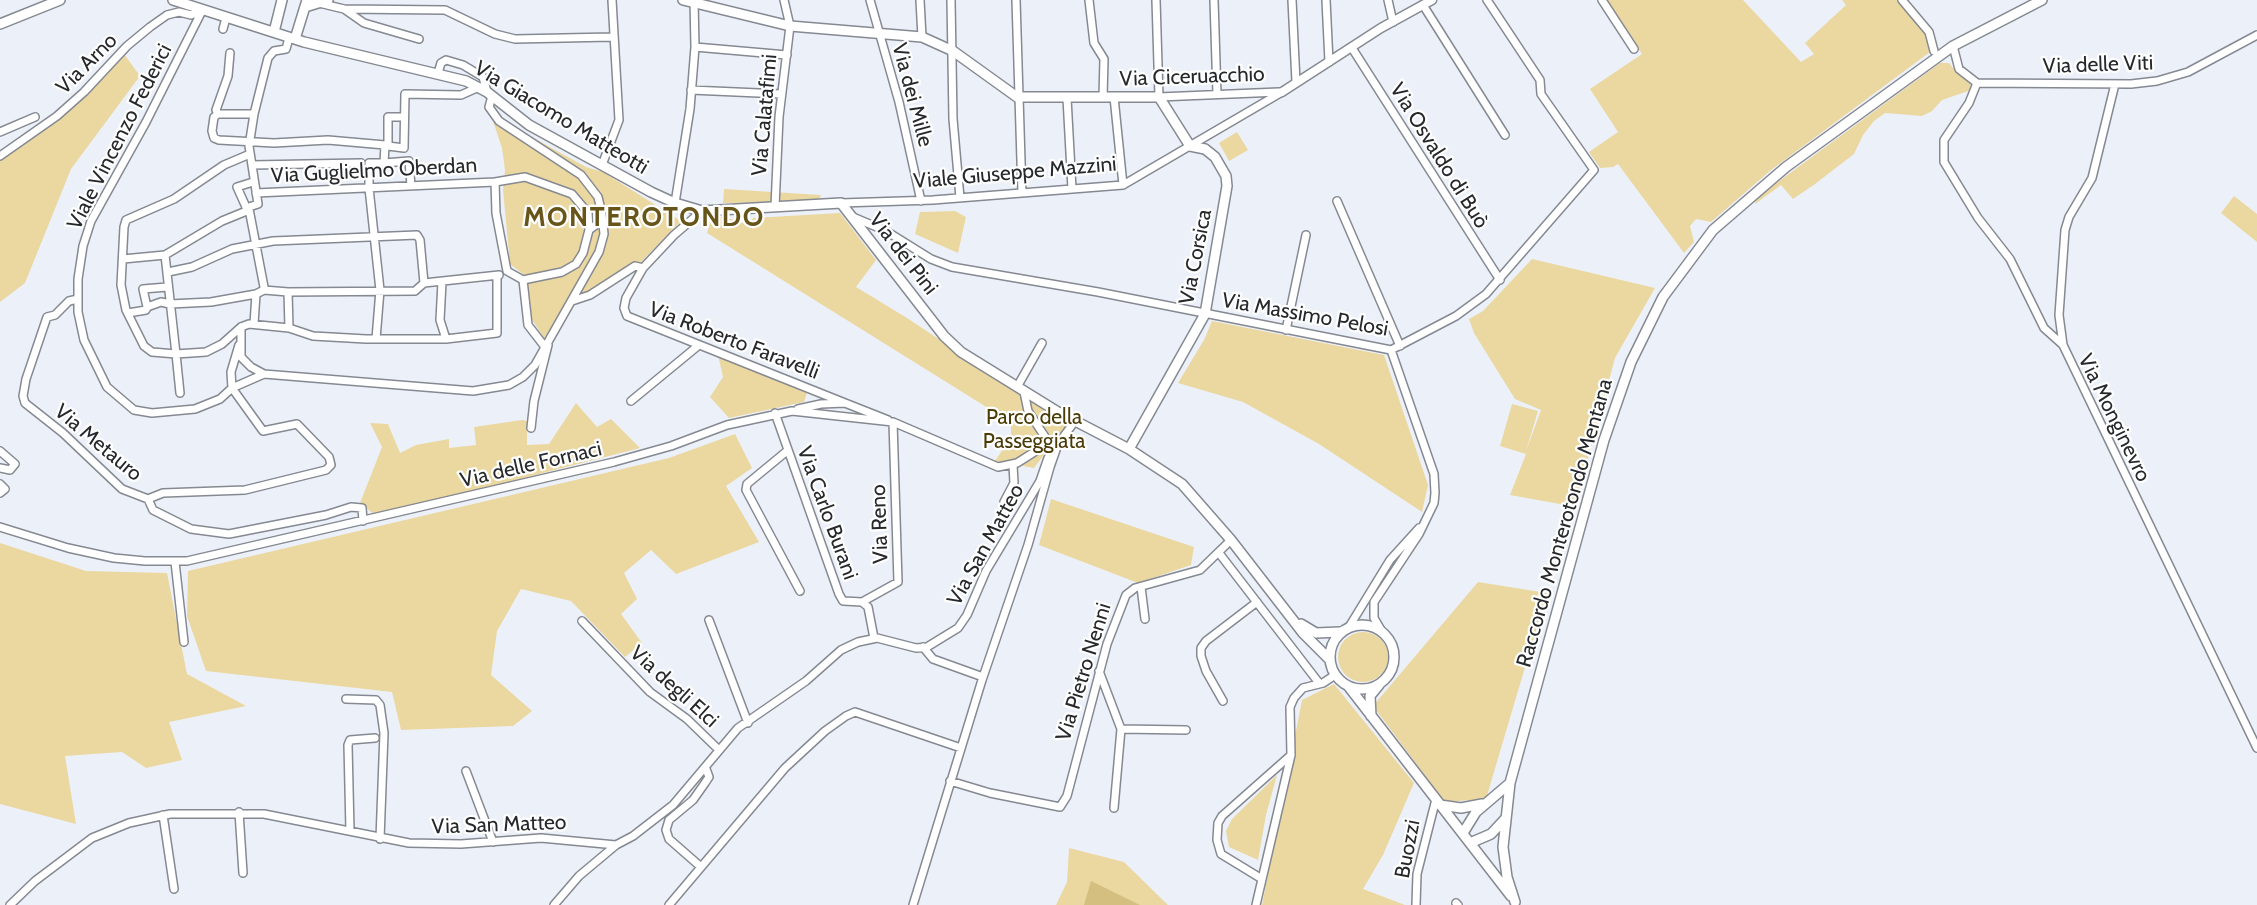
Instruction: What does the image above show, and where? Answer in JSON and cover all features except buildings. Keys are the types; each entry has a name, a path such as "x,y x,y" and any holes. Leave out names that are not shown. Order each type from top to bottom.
{"main road":[{"path":"0,24 60,0"},
{"name":"Via Giacomo Matteotti","path":"173,0 292,39 462,79 486,92 524,122 675,203 702,211 841,203"},
{"path":"274,32 282,0"},
{"path":"683,0 790,26 922,37 953,51 1017,97"},
{"name":"Raccordo Monterotondo Mentana","path":"1516,904 1504,858 1510,783 1604,440 1634,356 1669,287 1708,235 1786,167 1953,46 2042,0"},
{"path":"292,39 306,3 324,1"},
{"name":"Via Ciceruacchio","path":"1017,97 1159,97"},
{"path":"1159,97 1190,146"},
{"name":"Via Corsica","path":"1129,449 1205,314 1227,183 1211,153 1200,147 1190,146"},
{"name":"Via dei Pini","path":"841,203 937,327 969,359 1075,421 1129,449 1179,481 1231,540 1281,606"},
{"path":"1281,606 1311,632 1324,634 1360,624 1381,630 1392,644 1394,661 1387,677 1371,696 1371,718"},
{"path":"1281,606 1306,637 1329,659 1335,675 1349,687 1516,904"},
{"path":"1329,659 1334,640 1344,630"},
{"path":"1349,687 1365,689 1381,683"},
{"path":"1463,833 1484,803 1510,783"},
{"path":"1438,802 1465,808 1484,803"},
{"path":"1470,843 1491,834 1507,817"}],"street":[{"path":"602,165 619,123 612,37 612,0"},
{"name":"Via Calatafimi","path":"775,207 782,94 790,26 784,0"},
{"name":"Via dei Mille","path":"870,0 899,102 921,201"},
{"path":"920,0 922,37"},
{"path":"951,0 953,119 960,198"},
{"path":"1016,0 1017,97 1022,193"},
{"name":"Via Ciceruacchio","path":"1089,0 1094,43 1104,59 1103,97"},
{"path":"1156,0 1159,97"},
{"path":"1214,0 1217,94"},
{"path":"1293,0 1296,82"},
{"path":"1326,0 1329,62"},
{"path":"1388,0 1393,22"},
{"name":"Viale Giuseppe Mazzini","path":"841,203 921,201 1123,185 1282,92 1432,0"},
{"name":"Via Massimo Pelosi","path":"852,217 886,231 927,257 952,267 1087,290 1391,350 1456,316 1500,280 1594,170 1541,94 1540,80 1487,0"},
{"path":"1602,0 1634,49"},
{"path":"1902,0 1929,32 1934,51"},
{"path":"324,1 344,9 364,23 419,39"},
{"path":"675,203 680,188 691,90 695,47 694,1"},
{"path":"1423,5 1505,135"},
{"name":"Via Arno","path":"0,156 57,116 84,92 127,46 150,27 167,15 179,12 191,15 197,6"},
{"name":"Viale Vincenzo Federici","path":"197,6 146,123 91,221 83,246 78,299 84,340 92,362 107,387 134,410 152,413 195,409 220,399 232,388 264,374"},
{"path":"344,9 418,9 451,12 495,34 515,39 612,37"},
{"path":"223,29 226,18"},
{"name":"Via delle Viti","path":"1977,83 2143,83 2170,78 2211,61 2257,35"},
{"path":"123,259 165,255 222,221 258,204 249,142 254,114 268,58 274,51 286,49 292,39"},
{"path":"1953,46 1959,69 1977,83 1969,102 1944,140 1944,162 1978,218 2010,259 2044,328 2063,345"},
{"path":"695,47 787,55"},
{"name":"Via Osvaldo di Buò","path":"1352,48 1500,280"},
{"path":"230,53 228,76 216,110 218,114 212,125 214,138 249,142 328,140 385,145 384,163"},
{"path":"241,327 239,351 245,361 264,374 473,391 509,385 523,377 535,365 599,252 604,234 598,197 581,175 499,122 489,107 483,76 464,65 446,60 441,63 438,74"},
{"name":"Via Monginevro","path":"2115,84 2092,178 2069,217 2065,230 2060,311 2063,345 2257,748"},
{"path":"691,90 782,94"},
{"path":"404,117 388,117 387,146 404,148 405,94 461,95 486,92"},
{"name":"Via Ciceruacchio","path":"1159,97 1282,92"},
{"path":"1114,97 1123,185"},
{"path":"1066,98 1072,189"},
{"path":"218,114 254,114"},
{"path":"0,132 35,117"},
{"path":"128,313 146,310 147,307 161,302 170,304 211,302 255,294 264,288 288,292 415,291 424,283 501,275 497,333 446,339 376,339 313,336 289,328 245,324 222,344 206,352 176,358 152,352 144,346 128,313 121,285 122,240 126,220 174,199 224,165 250,154"},
{"path":"252,165 409,161 411,186"},
{"path":"366,163 380,290 376,339"},
{"path":"525,177 554,186 572,195 588,213 589,230 584,253 576,264 562,273 523,280 507,271 496,213 495,182 525,177"},
{"path":"254,182 237,187 246,207 249,208 254,243 258,245 264,288"},
{"name":"Via Guglielmo Oberdan","path":"255,193 495,182"},
{"path":"1337,201 1400,346"},
{"path":"572,301 590,295 635,266 643,268 702,211"},
{"path":"589,230 603,220"},
{"path":"168,273 192,267 232,249 258,245 302,239 375,239 417,235 420,240 424,283"},
{"path":"1286,330 1306,235"},
{"path":"165,255 180,393"},
{"name":"Via Roberto Faravelli","path":"643,268 626,298 624,308 627,316 893,422"},
{"path":"523,280 528,325 546,345 546,360 534,401 531,428"},
{"path":"442,282 440,320 446,339"},
{"path":"147,307 143,289 167,287"},
{"path":"288,292 289,328"},
{"path":"254,324 255,294"},
{"name":"Via Metauro","path":"78,299 69,301 55,315 47,317 43,324 23,396 25,403 63,433 122,489 148,499 153,510 191,529 229,534 326,515 351,507 362,508 363,521"},
{"path":"1042,343 1020,389 1028,411 1055,445"},
{"path":"148,499 163,493 245,490 326,470 331,465 329,457 297,424 263,431 232,388 231,372 239,345"},
{"path":"631,401 699,345"},
{"path":"1381,630 1374,618 1374,602 1434,503 1434,474 1391,350"},
{"path":"809,406 815,390"},
{"path":"792,411 809,406 845,403"},
{"name":"Via delle Fornaci","path":"0,527 105,556 134,561 175,562 201,558 614,462 775,413 792,411 893,422 990,465 1002,467 1013,465"},
{"name":"Via Carlo Burani","path":"775,413 838,594 843,601 862,602 868,607 874,638"},
{"path":"913,905 982,678 1028,545 1050,459 1055,445 1075,421"},
{"name":"Via Reno","path":"862,602 898,582 893,422"},
{"path":"1004,502 1014,483 1013,465 1039,449 1055,445"},
{"path":"1039,449 1045,452 1050,459"},
{"path":"787,451 747,484 746,490 800,591"},
{"path":"0,452 14,461 15,466 9,470 0,468"},
{"name":"Via San Matteo","path":"923,647 958,628 967,615 986,571 1040,481 1050,459"},
{"path":"0,484 5,489 0,493"},
{"path":"1344,630 1390,560 1426,519"},
{"name":"Via Pietro Nenni","path":"950,781 990,794 1060,807 1067,796 1099,671 1122,601 1130,591 1206,567 1231,540"},
{"path":"1219,553 1319,682"},
{"path":"175,562 184,642"},
{"path":"1141,587 1145,619"},
{"path":"1223,701 1206,671 1201,648 1206,641 1257,602"},
{"path":"709,620 748,723"},
{"name":"Via degli Elci","path":"582,621 650,692 687,719 719,750"},
{"path":"554,905 579,876 616,844 667,811 706,769 738,728 806,681 841,650 874,638 916,648 923,647 933,659 982,678"},
{"path":"1099,671 1121,729 1114,808"},
{"path":"1256,905 1291,754 1290,707 1303,688 1335,675"},
{"path":"346,699 376,699 380,705 384,733 380,838"},
{"path":"669,905 785,768 825,731 846,716 855,712 961,748"},
{"path":"1121,729 1186,730"},
{"path":"350,831 348,745 350,740 375,738"},
{"path":"1262,879 1221,854 1217,843 1218,823 1222,816 1291,754"},
{"path":"701,867 669,839 666,830 669,820 693,800 709,777 706,769"},
{"path":"466,771 493,842"},
{"name":"Buozzi","path":"1416,905 1417,874 1438,802"},
{"path":"238,812 243,873"},
{"name":"Via San Matteo","path":"10,905 35,881 92,838 123,825 163,815 238,812 275,816 420,844 558,838 616,844"},
{"path":"163,815 174,889"}],"green space":[{"path":"1606,0 1743,0 1801,62 1814,54 1805,43 1846,5 1842,0 1898,0 1928,35 1930,52 1771,170 1711,222 1696,219 1690,226 1694,242 1684,253 1618,164 1613,167 1600,168 1589,152 1618,132 1590,89 1642,54"},
{"path":"124,54 140,76 71,169 25,283 0,302 0,161"},
{"path":"1940,63 1949,63 1958,74 1970,82 1971,90 1942,100 1932,111 1922,116 1885,113 1874,121 1863,135 1854,154 1815,184 1793,199 1781,185 1755,204 1756,198"},
{"path":"493,121 530,136 586,167 603,172 681,221 640,263 593,293 571,301 544,338 529,315 522,283 524,275 510,264 503,190 505,170 502,148"},
{"path":"1237,132 1248,150 1229,161 1219,143"},
{"path":"724,189 821,195 818,202 723,203"},
{"path":"2234,196 2257,214 2257,242 2221,213"},
{"path":"955,211 966,217 958,253 915,234 920,212"},
{"name":"Parco della Passeggiata","path":"840,213 876,260 856,287 1067,424 1034,468 995,461 1011,437 1011,426 1004,418 707,233 711,221 722,216 749,225 753,218"},
{"path":"1532,259 1655,288 1615,358 1579,492 1571,506 1510,495 1526,454 1500,446 1512,404 1538,411 1526,451 1541,410 1515,399 1474,333 1469,319 1483,311"},
{"path":"1212,321 1384,355 1428,485 1422,512 1319,444 1243,402 1178,383 1204,340"},
{"path":"718,355 808,390 804,402 729,418 710,397 723,377"},
{"path":"576,403 597,427 611,419 640,448 376,516 360,503 382,447 370,423 388,424 400,453 416,445 449,439 449,448 476,445 474,427 522,420 527,421 527,445 549,444"},
{"path":"735,434 752,468 726,486 759,542 676,574 651,550 624,573 637,599 621,614 642,643 625,657 571,601 521,589 497,631 491,675 532,711 513,726 401,730 392,692 206,671 187,616 188,571 669,458"},
{"path":"1051,499 1194,547 1191,565 1138,583 1039,545"},
{"path":"0,543 86,571 167,573 187,674 246,706 169,722 182,760 146,768 122,752 65,756 76,824 0,804"},
{"path":"1478,582 1547,593 1486,799 1445,802 1373,706"},
{"path":"1368,632 1381,639 1387,647 1387,667 1381,675 1373,681 1358,682 1345,675 1339,667 1338,652 1345,639 1353,633"},
{"path":"1334,684 1414,783 1383,855 1363,889 1405,905 1262,905 1302,700"},
{"path":"1277,775 1266,815 1258,860 1229,847 1226,831 1232,819"},
{"path":"1069,848 1124,862 1168,905 1056,905 1067,882"}],"shaded area":[{"path":"1091,881 1140,905 1084,905"}],"district":[{"name":"MONTEROTONDO","path":"644,218"}]}
